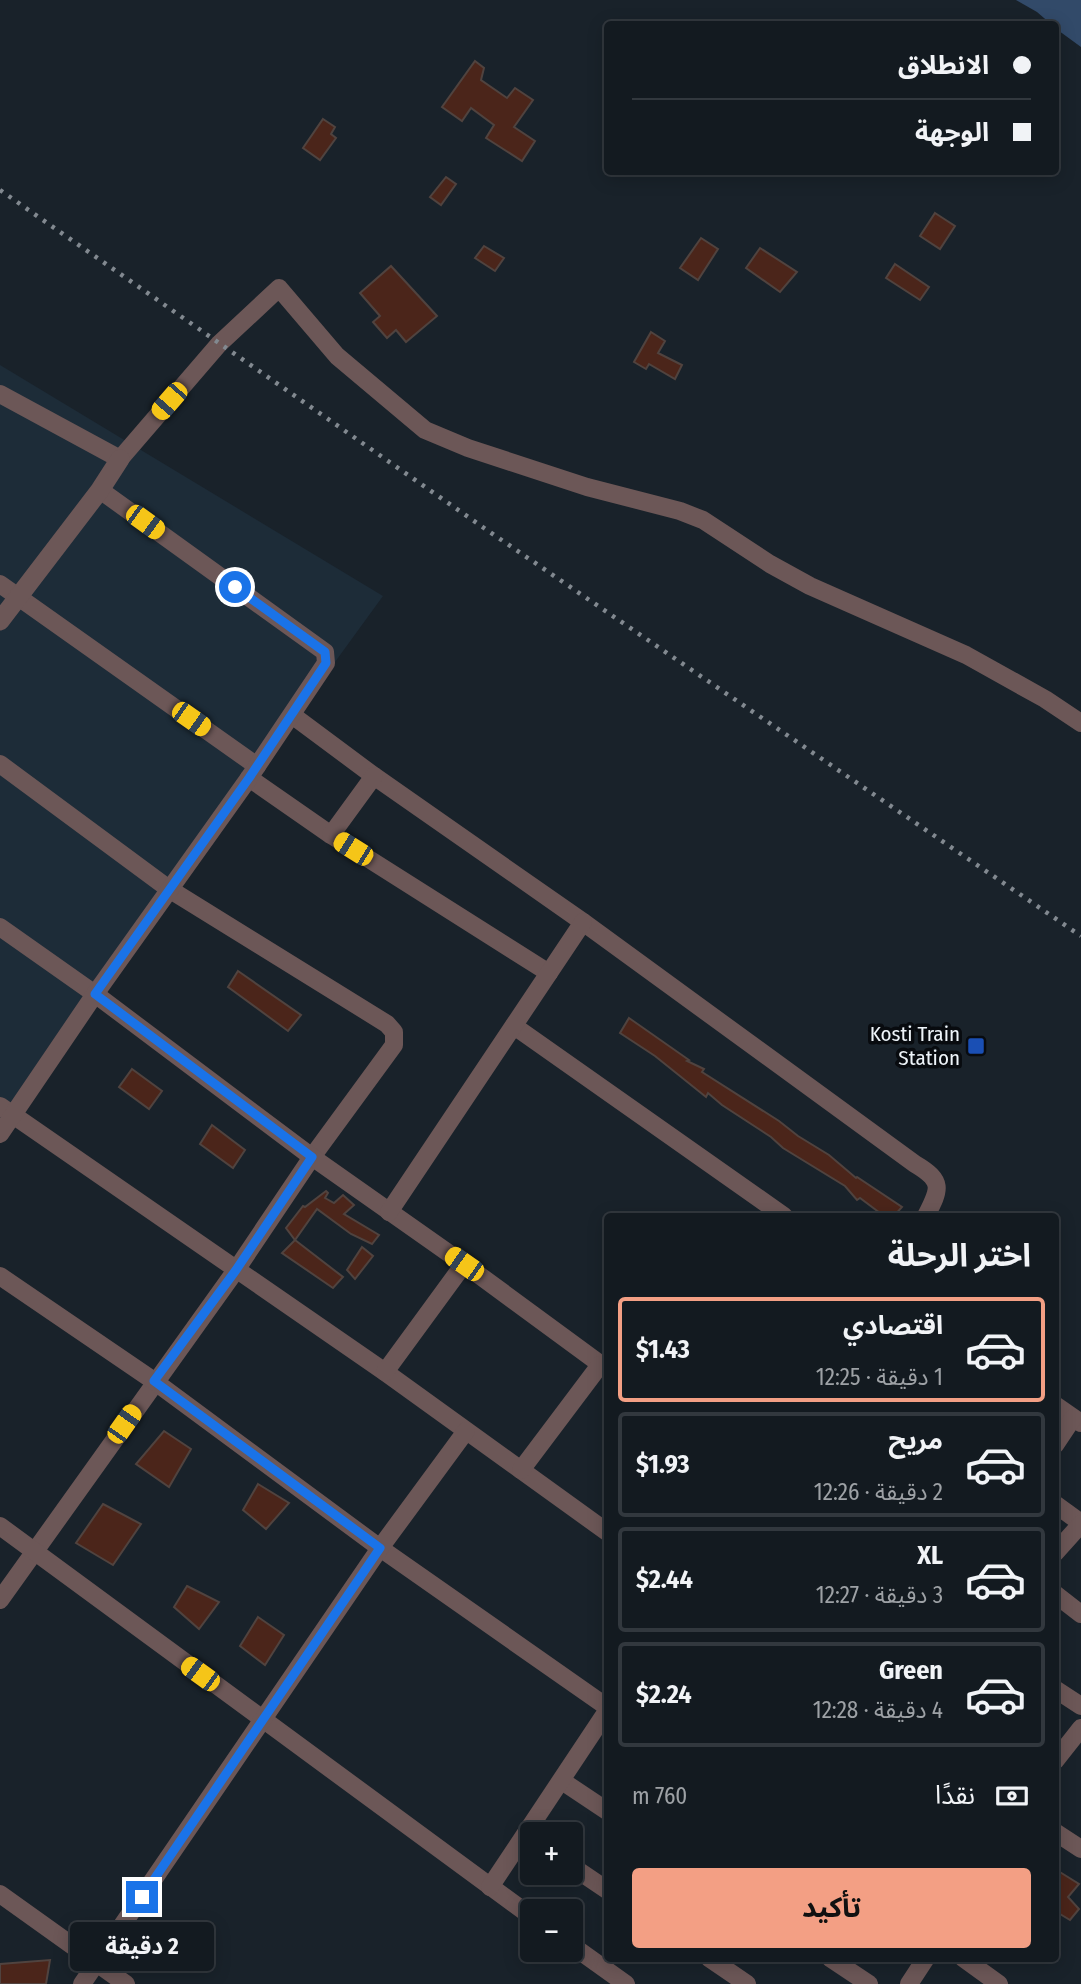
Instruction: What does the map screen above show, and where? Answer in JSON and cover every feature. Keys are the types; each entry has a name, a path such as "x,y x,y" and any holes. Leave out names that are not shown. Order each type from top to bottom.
{"street":[{"path":"0,621 100,490 120,459 219,344 279,288 337,356 425,430 468,448 587,488 680,511 703,520 770,564 810,586 966,655 1045,699 1081,723"},
{"path":"0,394 120,459"},
{"path":"0,1134 7,1111 95,994 253,772 326,663 325,652 100,490"},
{"path":"0,584 253,772 331,835 549,973"},
{"path":"292,715 374,776 583,922 915,1164 933,1174 937,1184 936,1196 928,1213"},
{"path":"0,764 169,889 387,1024 394,1032 394,1045 0,1600"},
{"path":"331,835 374,776"},
{"path":"389,1212 583,922"},
{"path":"0,927 95,994 312,1157 604,1367 521,1470"},
{"path":"514,1026 780,1213"},
{"path":"7,1111 384,1372 604,1530"},
{"path":"384,1372 464,1264"},
{"path":"0,1276 154,1381 380,1548 604,1707"},
{"path":"1059,1408 1077,1421 1059,1441"},
{"path":"82,1984 380,1548 466,1431"},
{"path":"1059,1507 1081,1523 1059,1548"},
{"path":"0,1526 520,1908"},
{"path":"1059,1597 1081,1614"},
{"path":"1059,1692 1081,1706"},
{"path":"538,1822 604,1714"},
{"path":"1059,1756 1081,1728"},
{"path":"562,1781 604,1809"},
{"path":"1059,1835 1081,1849"},
{"path":"490,1887 520,1849"},
{"path":"583,1874 604,1888"},
{"path":"0,1894 126,1984"},
{"path":"583,1953 626,1984"},
{"path":"715,1962 747,1984"},
{"path":"836,1962 869,1984"},
{"path":"909,1984 923,1962"},
{"path":"969,1962 999,1984"}],"shaded area":[{"path":"0,365 383,596 0,1123"}],"water":[{"path":"1016,0 1081,0 1081,47 1059,31 1059,21 1048,21"}],"building":[{"path":"475,61 484,68 481,80 507,98 515,88 533,100 514,127 535,141 522,161 486,138 494,125 471,108 462,121 442,107"},
{"path":"323,119 335,127 331,134 336,138 320,160 303,148"},
{"path":"446,177 456,184 441,205 430,197"},
{"path":"935,213 955,226 940,249 920,236"},
{"path":"701,238 718,249 698,280 680,268"},
{"path":"484,246 504,258 495,271 475,258"},
{"path":"760,248 797,272 780,292 746,268"},
{"path":"895,264 929,287 920,300 886,278"},
{"path":"391,266 437,316 406,342 396,330 387,338 373,322 380,316 360,293"},
{"path":"651,332 665,341 658,353 682,365 675,379 649,364 646,369 634,362"},
{"path":"238,971 301,1015 288,1031 228,987"},
{"path":"629,1018 689,1060 687,1061 704,1069 702,1072 779,1121 829,1155 856,1178 902,1207 897,1213 880,1213 860,1198 857,1200 845,1186 783,1148 708,1093 706,1097 655,1056 620,1033"},
{"path":"132,1069 162,1091 149,1109 119,1087"},
{"path":"212,1125 245,1150 233,1168 200,1144"},
{"path":"326,1191 328,1193 325,1198 334,1203 343,1195 354,1205 344,1214 379,1235 372,1244 351,1234 317,1209 295,1240 286,1228 303,1206"},
{"path":"295,1240 343,1277 333,1288 282,1253"},
{"path":"362,1247 373,1256 355,1279 347,1270"},
{"path":"164,1431 191,1449 169,1487 136,1464"},
{"path":"258,1484 289,1503 266,1529 243,1510"},
{"path":"103,1504 141,1524 113,1565 76,1543"},
{"path":"187,1586 219,1602 199,1629 174,1607"},
{"path":"258,1617 284,1635 265,1665 240,1646"},
{"path":"1059,1872 1079,1884 1068,1897 1079,1909 1070,1920 1059,1913"},
{"path":"50,1960 46,1984 0,1984 0,1964"}],"railway":[{"path":"0,190 484,528 1081,936"}],"place":[{"name":"Kosti Train Station","path":"976,1046"}],"route":[{"path":"142,1897 380,1548 154,1381 236,1270 312,1157 95,994 249,778 326,663 325,652 235,587"}]}
